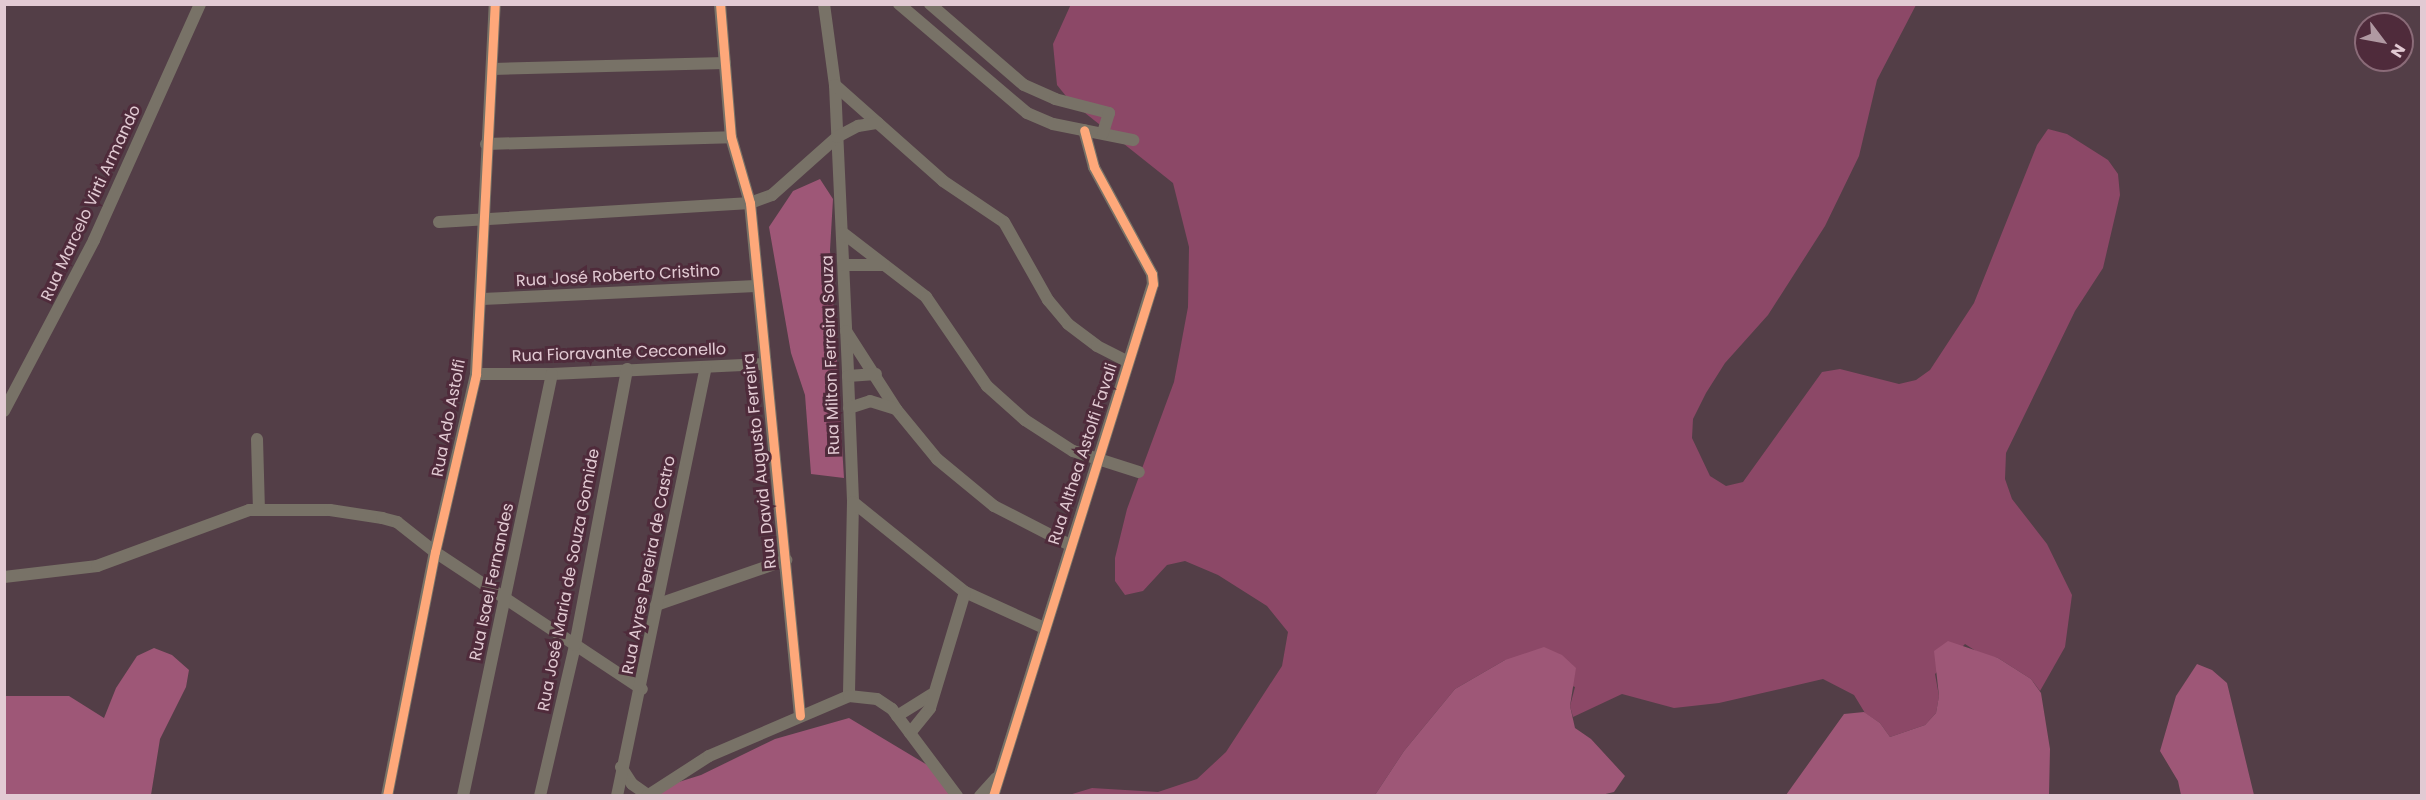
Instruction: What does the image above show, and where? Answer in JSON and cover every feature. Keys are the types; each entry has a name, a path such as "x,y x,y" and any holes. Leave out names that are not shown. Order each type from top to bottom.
{"street":[{"name":"Rua Marcelo Virti Armando","path":"4,411 94,240 200,4"},
{"name":"Rua Ado Astolfi","path":"387,795 435,552 476,374 482,299 486,144 493,69 495,4"},
{"name":"Rua David Augusto Ferreira","path":"720,4 732,137 750,203 756,286 786,560 800,716"},
{"path":"899,4 1027,113 1053,124 1133,140"},
{"path":"930,4 1024,85 1055,99 1109,114 1103,134"},
{"name":"Rua Milton Ferreira Souza","path":"826,8 835,85 853,502 849,696"},
{"path":"493,69 725,63"},
{"path":"835,85 943,181 1004,222 1048,300 1068,324 1096,346 1128,362"},
{"path":"836,117 860,107"},
{"path":"439,222 483,222 750,203 772,195 837,137 858,126 878,123"},
{"name":"Rua Althea Astolfi Favali","path":"993,795 996,778 1099,461 1153,279 1095,167 1084,130"},
{"path":"486,144 732,137"},
{"path":"843,233 926,297 974,370 1002,401 1058,441 1099,461 1139,472"},
{"path":"844,265 884,265"},
{"name":"Rua José Roberto Cristino","path":"482,299 756,286"},
{"path":"846,331 876,374 896,410 922,443 974,492 1016,519 1070,545"},
{"name":"Rua Fioravante Cecconello","path":"476,374 552,374 764,364"},
{"name":"Rua Ayres Pereira de Castro","path":"617,795 621,767 642,690 656,605 706,368"},
{"name":"Rua José Maria de Souza Gomide","path":"540,795 575,645 627,369"},
{"name":"Rua Isael Fernandes","path":"463,795 552,374"},
{"path":"848,376 876,374"},
{"path":"849,408 870,401 896,410"},
{"path":"257,439 259,510"},
{"path":"853,502 965,592 1044,628"},
{"path":"4,577 97,566 140,553 231,514 259,510 330,510 397,522 435,552 642,690"},
{"path":"656,605 786,560"},
{"path":"910,733 924,718 965,592"},
{"path":"897,716 931,695"},
{"path":"621,767 632,784 647,795 709,756 849,696 877,699 897,716 957,795"},
{"name":"Rua Althea Astolfi Favali","path":"980,795 996,778"}],"shaded area":[{"path":"1071,4 1916,5 1877,80 1859,156 1825,226 1768,315 1725,363 1706,393 1693,419 1692,438 1710,476 1726,486 1743,482 1822,372 1840,369 1899,384 1916,380 1930,370 1974,303 2037,145 2048,129 2067,134 2108,160 2118,174 2120,195 2103,268 2075,311 2006,453 2005,479 2012,499 2047,544 2072,595 2065,647 2040,691 2031,679 1998,658 1982,655 1965,644 1935,674 1939,696 1936,713 1925,725 1890,737 1880,723 1865,713 1854,695 1823,679 1719,703 1674,708 1622,694 1573,717 1570,706 1575,687 1505,660 1455,689 1404,751 1375,795 1069,795 1092,788 1158,792 1197,779 1226,752 1282,666 1288,632 1267,606 1218,575 1185,561 1167,565 1143,591 1125,595 1115,581 1115,558 1127,509 1174,382 1188,307 1189,247 1173,183 1070,101 1057,85 1053,44"},
{"path":"820,179 833,199 830,250 844,478 811,474 805,395 791,353 769,227 793,191"},
{"path":"1948,641 1998,658 2031,679 2041,693 2050,749 2049,795 1786,795 1844,714 1864,712 1880,723 1890,737 1925,725 1936,713 1939,696 1934,651"},
{"path":"1544,647 1562,655 1576,668 1570,706 1575,728 1591,739 1625,776 1614,792 1597,796 1375,795 1404,751 1455,689 1505,660"},
{"path":"154,648 172,655 189,670 186,687 160,739 151,795 5,795 5,696 69,696 104,718 116,688 137,656"},
{"path":"2197,664 2212,670 2227,683 2254,795 2181,795 2178,781 2160,751 2176,696"},
{"path":"849,718 934,769 956,796 634,796 701,775 775,739"}],"cycle path":[{"path":"387,796 435,552 476,374 495,4"},
{"path":"720,4 731,137 750,203 800,716"},
{"path":"993,796 1153,284 1152,274 1094,167 1084,130"}]}
